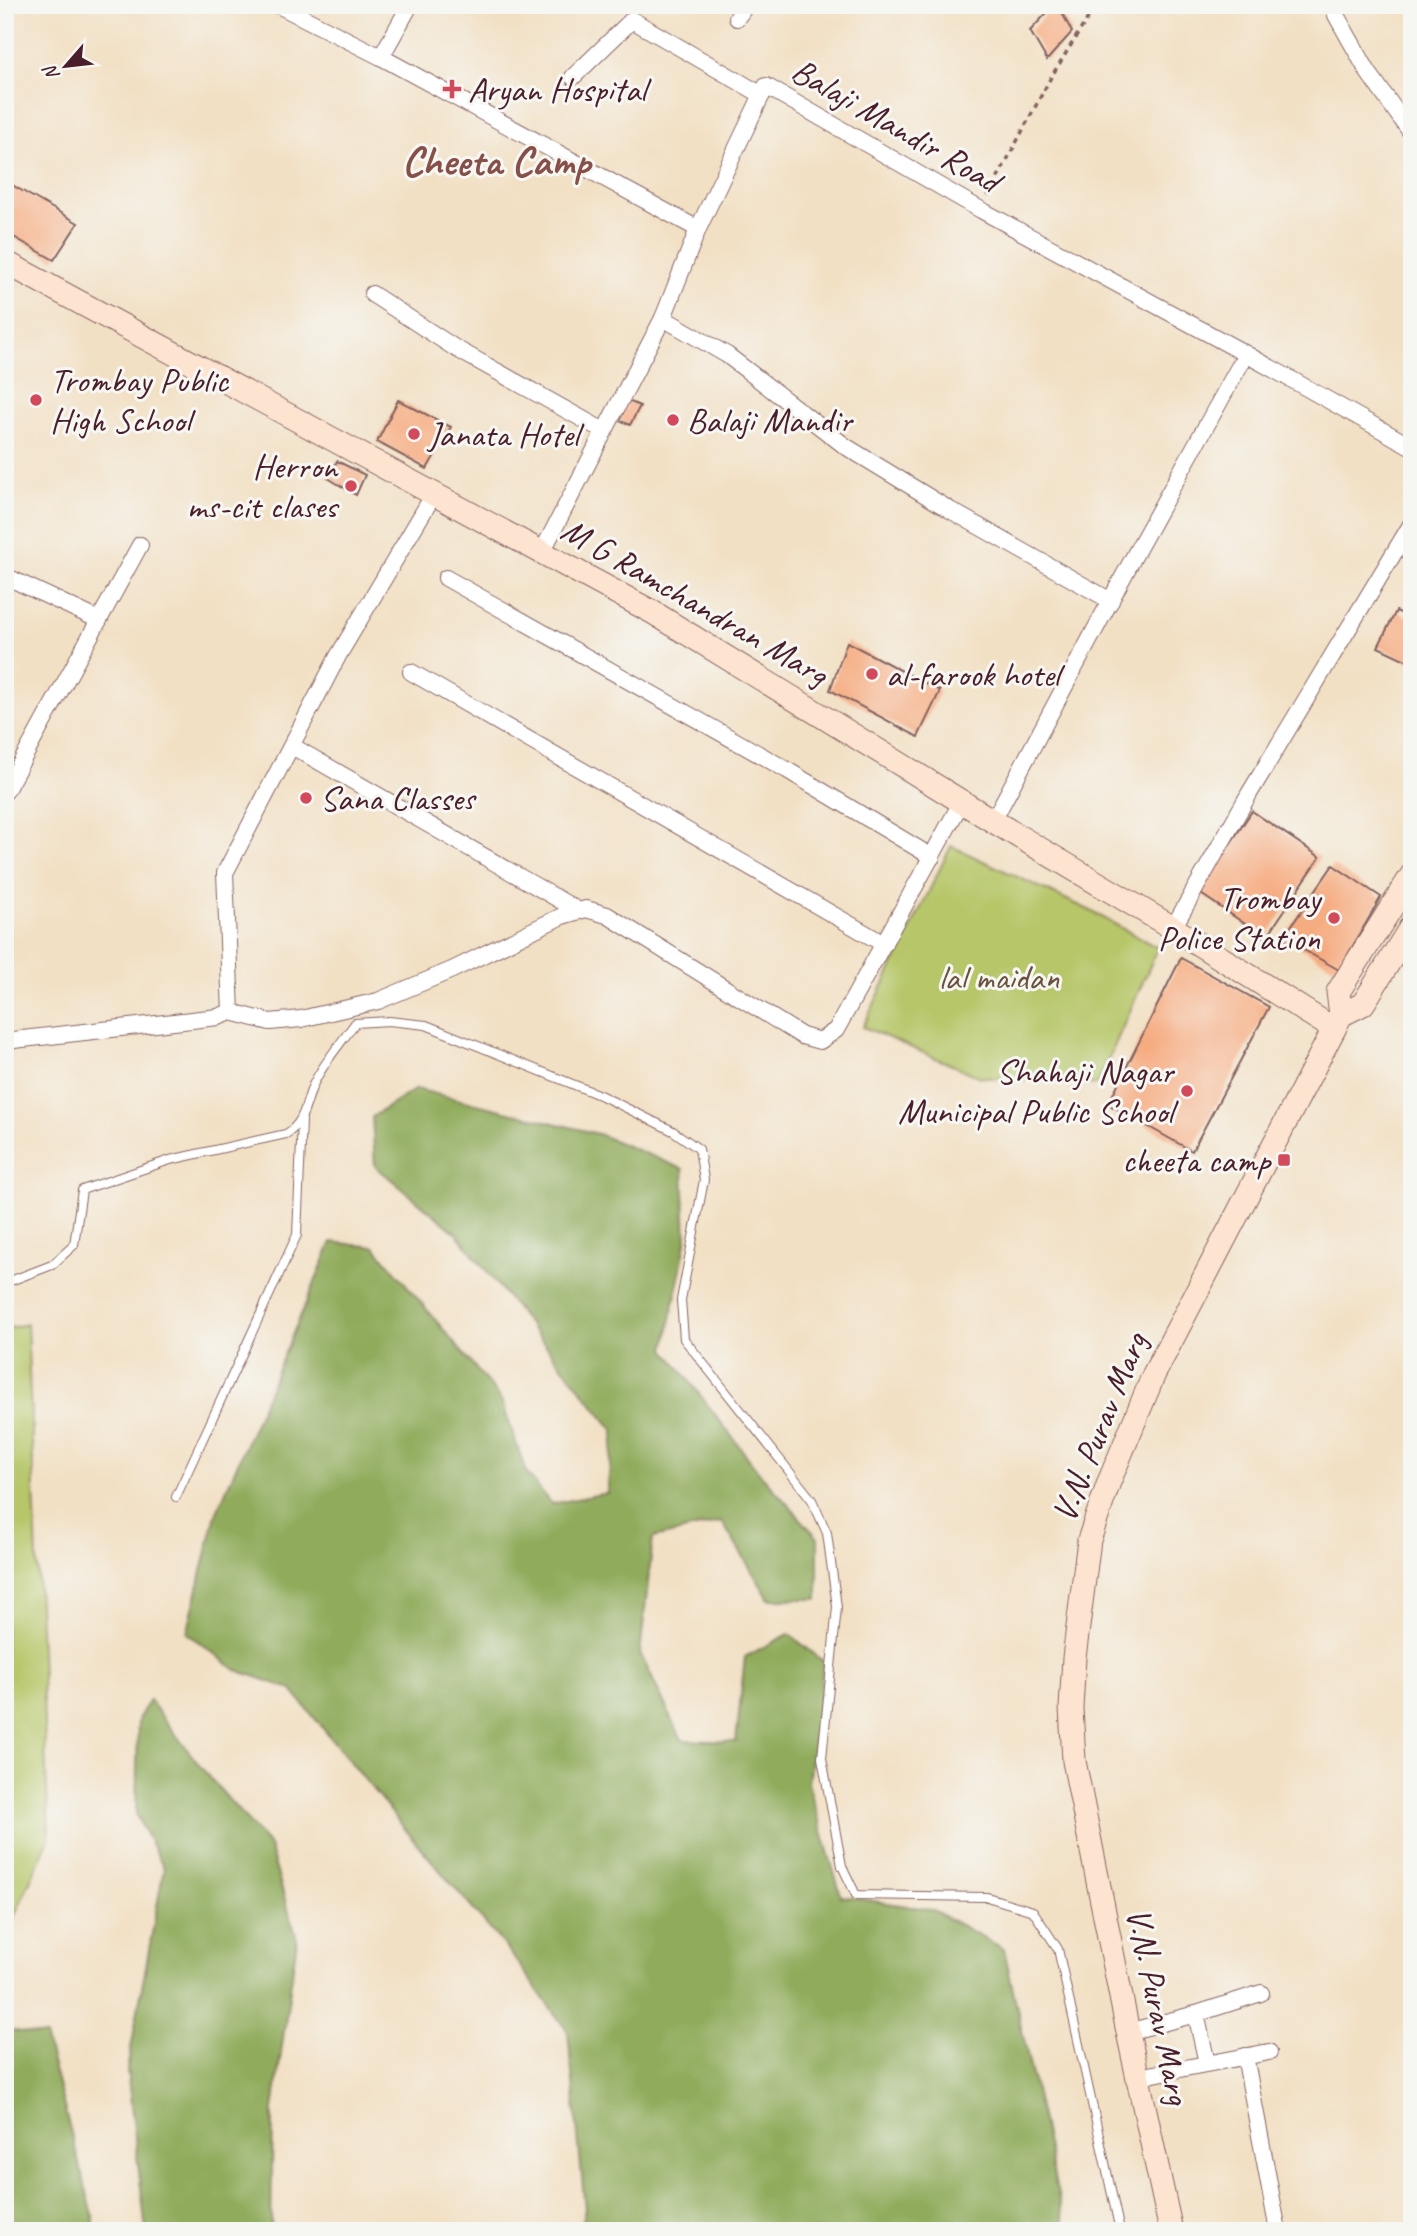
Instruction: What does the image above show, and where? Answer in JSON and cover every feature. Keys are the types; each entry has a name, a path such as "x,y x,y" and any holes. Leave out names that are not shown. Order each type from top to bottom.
{"street":[{"path":"278,5 381,57 698,229"},
{"path":"381,57 410,5"},
{"path":"1335,5 1336,15 1368,72 1412,134"},
{"path":"572,77 632,20 762,96"},
{"name":"Balaji Mandir Road","path":"542,552 663,318 698,229 766,86 981,210 1412,447"},
{"name":"M G Ramchandran Marg","path":"5,262 654,613 993,821 1338,1022"},
{"path":"372,294 455,348 604,431"},
{"path":"663,318 727,355 845,446 950,510 1111,601"},
{"path":"993,821 1247,354"},
{"path":"231,1012 225,873 338,656 434,494"},
{"path":"1173,928 1412,523"},
{"path":"5,792 140,545"},
{"path":"5,576 99,620"},
{"path":"446,578 787,770 932,857"},
{"path":"411,672 884,944"},
{"path":"292,746 579,911"},
{"path":"5,1041 218,1017 231,1012 270,1022 301,1019 378,1001 452,970 562,916 586,909 607,915 802,1035 820,1041 836,1030 962,801"},
{"name":"V.N. Purav Marg","path":"1338,1022 1338,992 1409,887"},
{"name":"V.N. Purav Marg","path":"1171,2231 1074,1761 1071,1708 1074,1658 1089,1540 1109,1482 1154,1374 1338,1022 1363,1003 1412,925"},
{"path":"1128,2032 1261,1993"},
{"path":"1196,2014 1207,2063"},
{"path":"1138,2077 1269,2052"},
{"path":"1245,2056 1278,2231"}],"lane":[{"path":"176,1497 297,1235 302,1119 314,1082 355,1023 389,1021 426,1025 602,1096 673,1131 699,1149 704,1180 681,1300 684,1339 812,1500 827,1533 837,1607 822,1758 842,1866 856,1895 987,1897 1033,1911 1058,1949 1120,2231"},
{"path":"5,1283 52,1265 74,1245 82,1190 170,1160 286,1134 302,1119"}],"path":[{"path":"981,210 1051,77 1096,5"}],"green space":[{"name":"lal maidan","path":"951,846 1089,910 1158,948 1097,1085 980,1077 863,1027"},
{"path":"416,1089 598,1134 683,1169 686,1242 665,1349 762,1476 818,1538 818,1599 769,1599 722,1522 653,1538 640,1653 682,1740 736,1742 745,1657 789,1634 824,1662 808,1783 841,1896 933,1910 1004,1949 1066,2231 579,2231 585,2209 568,2032 508,1950 291,1689 236,1670 187,1633 216,1514 332,1242 375,1247 501,1399 526,1472 551,1504 607,1493 614,1431 456,1233 375,1166 372,1117"},
{"path":"27,1324 49,1839 5,1937 5,1329"},
{"path":"149,1700 204,1771 269,1846 297,1939 273,2110 271,2231 146,2231 127,2070 164,1868 136,1815 138,1720"},
{"path":"5,2029 45,2036 94,2219 93,2231 5,2231"}],"building":[{"path":"1054,5 1058,5 1072,32 1047,60 1030,31"},
{"path":"5,181 78,223 54,260 5,232"},
{"name":"Janata Hotel","path":"398,400 451,427 427,469 377,442"},
{"path":"628,401 640,406 630,425 620,420"},
{"name":"Herron ms-cit clases","path":"337,461 365,475 356,495 328,478"},
{"path":"1396,611 1412,618 1412,663 1378,647"},
{"name":"al-farook hotel","path":"847,642 940,691 918,737 830,690"},
{"path":"1252,811 1320,857 1266,938 1198,892"},
{"name":"Trombay Police Station","path":"1333,865 1381,897 1339,970 1283,938"},
{"path":"1181,958 1269,1007 1192,1151 1108,1104"}],"place":[{"name":"Aryan Hospital","path":"452,89"},
{"name":"Trombay Public High School","path":"36,400"},
{"name":"Balaji Mandir","path":"673,420"},
{"name":"Janata Hotel","path":"414,434"},
{"name":"Herron ms-cit clases","path":"351,486"},
{"name":"al-farook hotel","path":"872,674"},
{"name":"Sana Classes","path":"306,798"},
{"name":"Trombay Police Station","path":"1334,918"},
{"name":"Shahaji Nagar Municipal Public School","path":"1187,1091"},
{"name":"cheeta camp","path":"1284,1160"}],"district":[{"name":"Cheeta Camp","path":"496,160"}]}
